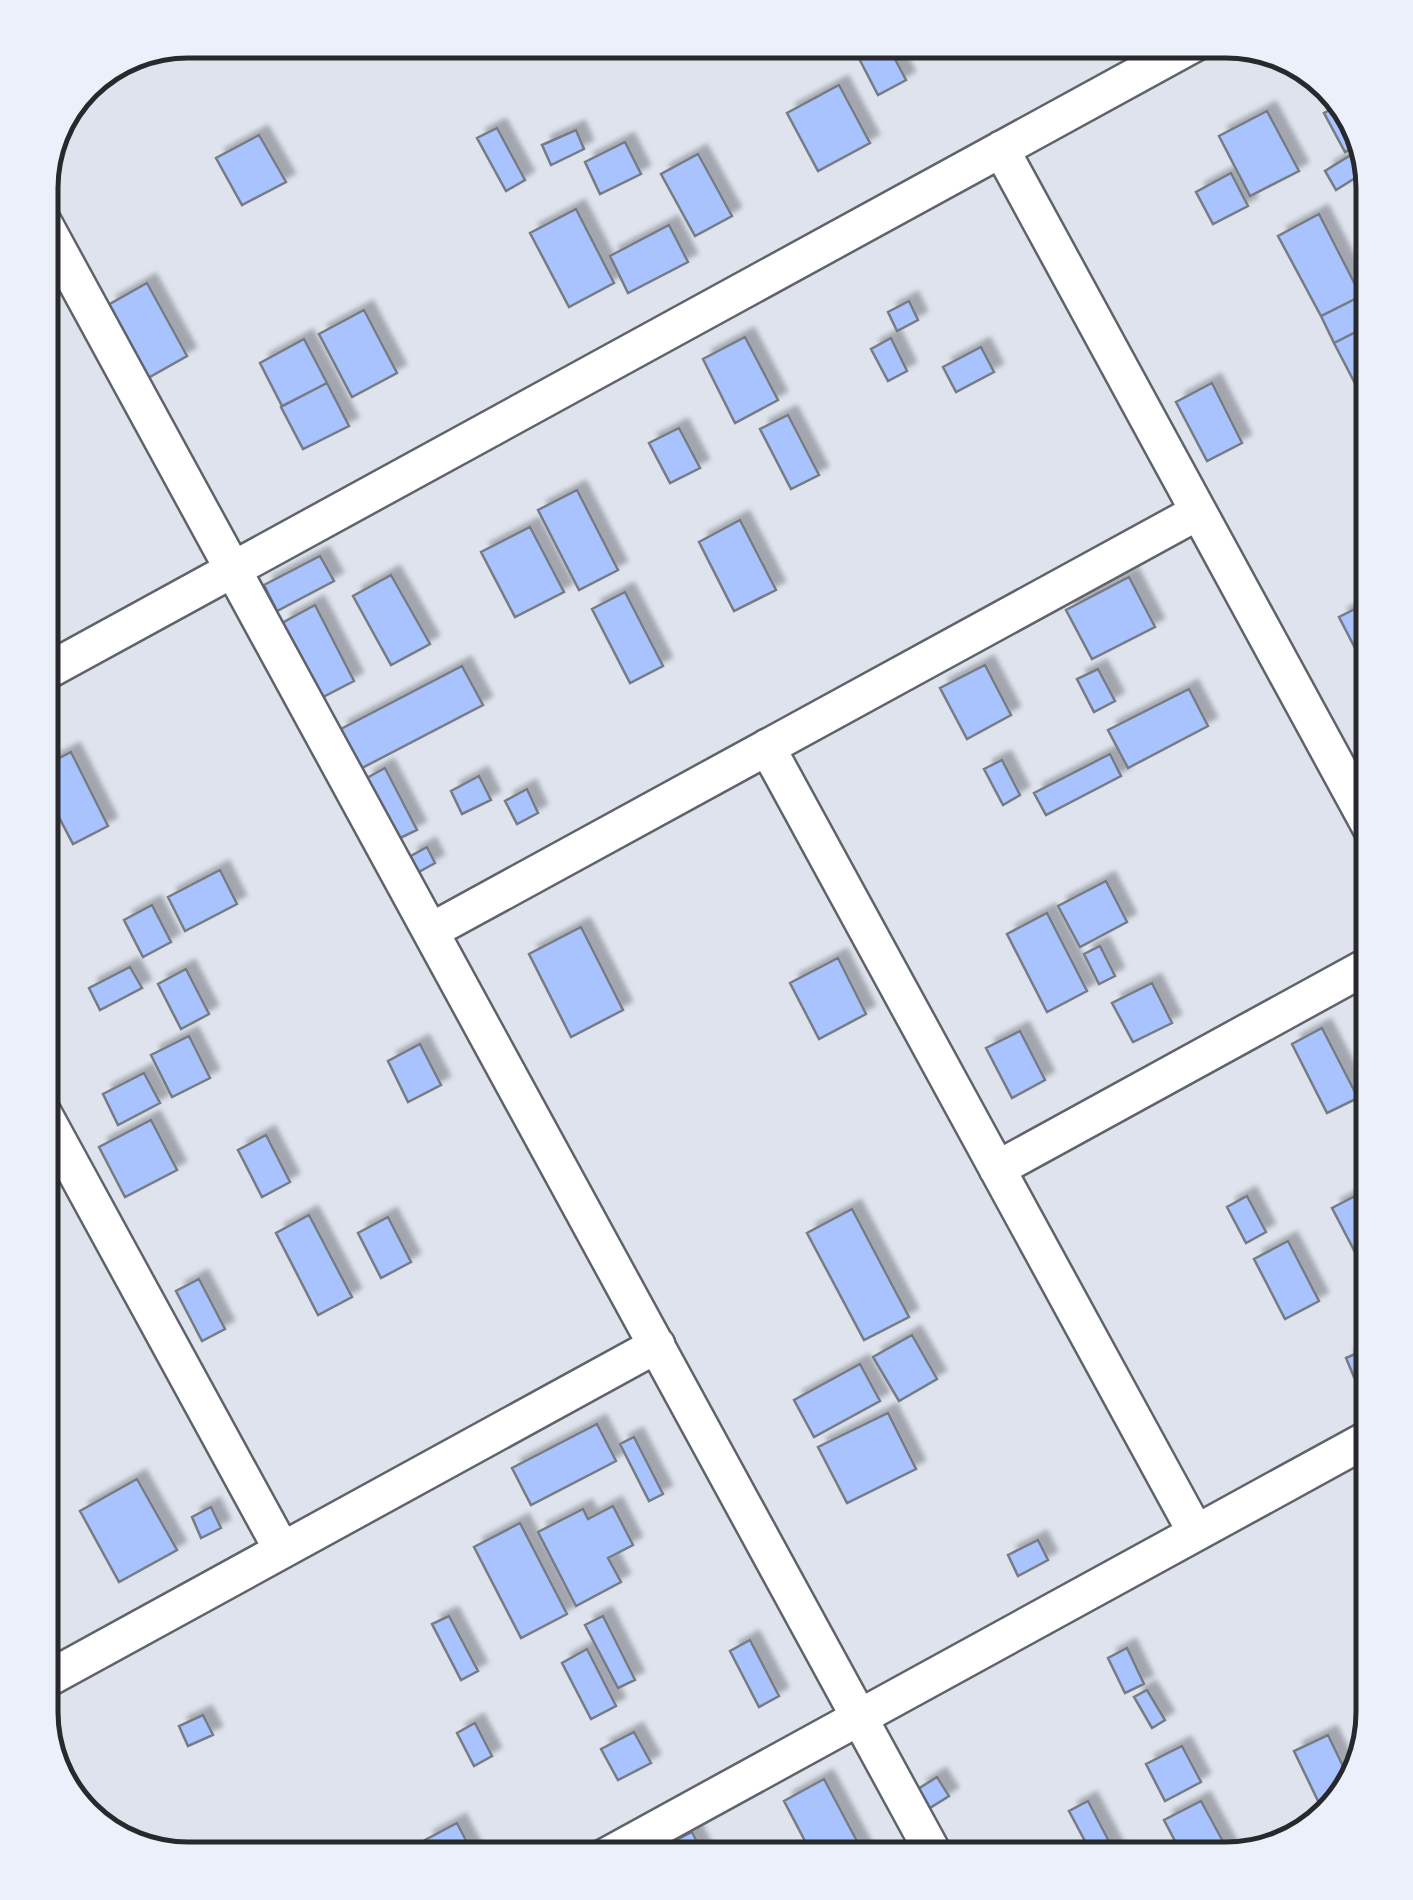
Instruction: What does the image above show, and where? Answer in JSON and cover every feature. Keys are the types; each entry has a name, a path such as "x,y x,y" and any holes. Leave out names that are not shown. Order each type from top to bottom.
{"street":[{"path":"58,665 1167,58"},
{"path":"1001,150 1356,801"},
{"path":"58,249 927,1842"},
{"path":"431,932 1198,512"},
{"path":"767,747 1196,1533"},
{"path":"997,1169 1356,973"},
{"path":"58,1147 282,1550"},
{"path":"58,1673 657,1346"},
{"path":"632,1842 1356,1445"}],"building":[{"path":"859,58 894,58 906,80 878,95"},
{"path":"839,85 870,143 818,171 787,113"},
{"path":"1330,110 1334,115 1350,150 1345,152 1324,113"},
{"path":"1267,111 1299,171 1250,196 1219,136"},
{"path":"497,128 525,180 506,191 477,138"},
{"path":"576,130 584,149 551,165 542,145"},
{"path":"259,135 286,182 242,205 216,158"},
{"path":"625,142 641,174 600,194 585,162"},
{"path":"698,154 732,216 695,236 661,174"},
{"path":"1351,155 1355,178 1336,190 1325,171"},
{"path":"1231,173 1248,206 1213,224 1196,192"},
{"path":"576,209 614,283 569,307 530,233"},
{"path":"1319,214 1356,286 1356,298 1321,316 1278,236"},
{"path":"669,225 688,262 628,293 610,256"},
{"path":"147,283 187,356 148,378 108,305"},
{"path":"1356,298 1356,332 1334,343 1321,316"},
{"path":"909,301 918,320 897,331 888,312"},
{"path":"364,310 397,373 352,397 319,334"},
{"path":"1356,332 1356,385 1334,343"},
{"path":"745,337 778,400 735,423 703,359"},
{"path":"891,338 907,371 888,381 871,349"},
{"path":"304,339 327,383 282,406 260,363"},
{"path":"981,347 994,372 956,392 943,367"},
{"path":"327,383 349,426 303,449 281,407"},
{"path":"1212,383 1242,443 1207,461 1176,402"},
{"path":"788,415 819,475 791,489 760,429"},
{"path":"679,428 700,468 670,483 649,443"},
{"path":"577,490 618,570 579,590 538,510"},
{"path":"740,520 776,590 734,611 699,542"},
{"path":"530,527 564,592 515,617 481,552"},
{"path":"320,556 334,581 277,611 264,585"},
{"path":"391,575 430,644 391,665 353,596"},
{"path":"1129,577 1155,627 1092,659 1066,610"},
{"path":"625,592 663,666 630,683 592,609"},
{"path":"315,605 354,681 321,698 282,623"},
{"path":"1356,608 1356,648 1355,648 1339,617"},
{"path":"985,665 1011,715 967,739 940,688"},
{"path":"462,666 483,705 360,769 339,730"},
{"path":"1098,669 1115,701 1094,712 1077,679"},
{"path":"1189,689 1208,726 1128,768 1108,730"},
{"path":"71,752 108,826 73,844 58,815 58,759"},
{"path":"1110,754 1121,776 1046,815 1034,793"},
{"path":"1002,760 1020,795 1003,805 984,769"},
{"path":"385,768 417,830 396,840 365,779"},
{"path":"479,776 491,800 462,814 451,791"},
{"path":"527,789 538,813 517,824 505,801"},
{"path":"427,847 435,863 417,873 409,857"},
{"path":"220,870 237,904 185,931 168,897"},
{"path":"1106,881 1127,922 1080,947 1058,906"},
{"path":"152,905 171,942 143,957 124,920"},
{"path":"1047,913 1087,991 1047,1012 1007,934"},
{"path":"581,927 623,1010 571,1037 529,954"},
{"path":"1100,946 1115,976 1099,984 1084,954"},
{"path":"838,958 866,1014 819,1039 790,983"},
{"path":"130,967 142,988 100,1010 89,988"},
{"path":"186,969 209,1014 181,1029 158,984"},
{"path":"1152,983 1172,1023 1133,1042 1112,1003"},
{"path":"1322,1028 1356,1099 1327,1113 1292,1044"},
{"path":"1020,1031 1045,1080 1012,1098 986,1048"},
{"path":"189,1036 210,1078 172,1097 151,1055"},
{"path":"420,1044 441,1085 408,1102 388,1061"},
{"path":"144,1073 160,1103 118,1125 103,1094"},
{"path":"151,1120 177,1170 125,1197 99,1147"},
{"path":"266,1135 290,1182 262,1197 238,1150"},
{"path":"1247,1196 1266,1232 1246,1243 1227,1207"},
{"path":"1356,1196 1356,1254 1332,1208"},
{"path":"852,1209 909,1317 864,1340 807,1233"},
{"path":"309,1215 352,1297 318,1315 276,1233"},
{"path":"388,1217 411,1262 381,1278 358,1233"},
{"path":"1288,1241 1319,1301 1285,1319 1254,1259"},
{"path":"199,1279 225,1329 202,1341 176,1291"},
{"path":"912,1335 937,1379 899,1401 873,1357"},
{"path":"1356,1354 1356,1376 1354,1377 1346,1358"},
{"path":"860,1364 880,1401 814,1437 794,1400"},
{"path":"888,1413 916,1469 847,1503 818,1447"},
{"path":"597,1424 616,1461 531,1505 512,1468"},
{"path":"634,1437 663,1494 649,1501 620,1444"},
{"path":"137,1479 177,1550 119,1582 80,1511"},
{"path":"613,1506 633,1545 608,1558 621,1582 576,1606 538,1532 583,1509 588,1519"},
{"path":"211,1507 221,1528 201,1538 192,1517"},
{"path":"520,1523 567,1614 521,1638 474,1547"},
{"path":"1038,1540 1048,1560 1018,1576 1008,1555"},
{"path":"449,1616 478,1671 461,1680 432,1624"},
{"path":"603,1616 635,1680 618,1688 585,1625"},
{"path":"750,1640 779,1696 759,1707 730,1651"},
{"path":"1127,1648 1144,1684 1125,1693 1108,1658"},
{"path":"587,1649 616,1706 591,1719 562,1663"},
{"path":"1147,1690 1165,1720 1152,1728 1134,1697"},
{"path":"203,1715 213,1735 188,1746 179,1726"},
{"path":"475,1723 492,1756 474,1766 457,1733"},
{"path":"634,1732 651,1763 618,1780 601,1749"},
{"path":"1328,1735 1343,1767 1319,1802 1294,1751"},
{"path":"1182,1746 1201,1782 1165,1801 1146,1764"},
{"path":"937,1777 949,1796 930,1808 918,1789"},
{"path":"824,1779 857,1842 806,1842 784,1801"},
{"path":"1088,1801 1109,1842 1085,1842 1069,1811"},
{"path":"1201,1801 1223,1842 1176,1842 1164,1820"},
{"path":"457,1823 467,1842 426,1842"},
{"path":"692,1832 697,1842 673,1842"}]}
